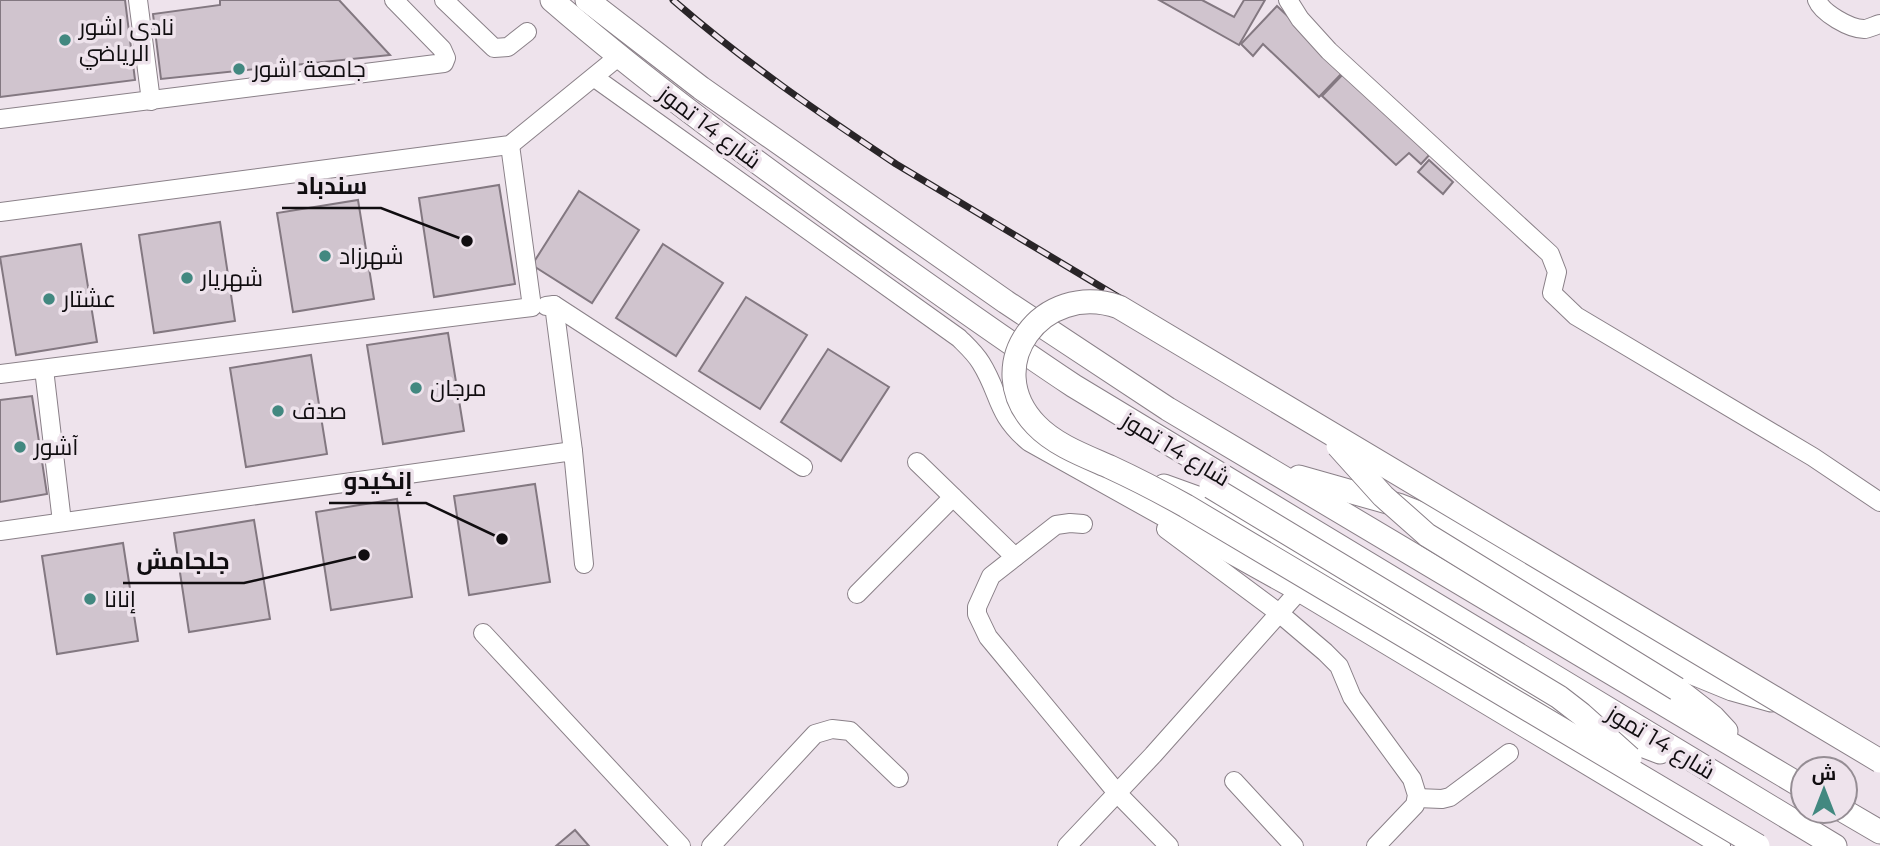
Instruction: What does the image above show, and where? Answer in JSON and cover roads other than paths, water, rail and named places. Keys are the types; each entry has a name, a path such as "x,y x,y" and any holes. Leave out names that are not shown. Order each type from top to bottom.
{"main road":[{"name":"شارع 14 تموز","path":"552,0 618,57 748,156 988,329 1107,407 1835,846"},
{"name":"شارع 14 تموز","path":"587,0 701,88 1006,302 1168,409 1789,778"},
{"path":"1758,846 1186,506 1068,447 1037,426 1021,401 1015,373 1021,345 1038,321 1049,312 1077,302 1098,301 1119,307 1880,761"},
{"path":"1107,407 1146,434 1211,487 1559,697 1662,784 1704,814"},
{"path":"1291,409 1324,432 1405,517 1427,535 1677,689 1713,717 1747,751 1772,768"},
{"path":"1247,457 1285,473 1398,505 1429,517 1463,534 1688,670 1707,680 1773,701 1799,713"},
{"path":"1089,458 1200,499 1528,695 1581,723 1714,774"},
{"path":"1859,820 1880,832"}],"street":[{"path":"138,0 151,100"},
{"path":"0,119 444,62 446,58 442,50 394,0"},
{"path":"444,0 494,48 508,47 527,32"},
{"path":"1288,0 1300,19 1329,51 1550,254 1557,272 1552,293 1564,307 1813,457 1880,502"},
{"path":"1817,0 1819,6 1831,16 1847,24 1864,29 1880,24"},
{"path":"0,212 510,145 596,78 618,57"},
{"path":"596,78 959,338 981,362 1003,414 1029,442 1298,592 1721,846"},
{"path":"510,145 532,307"},
{"path":"554,305 584,564"},
{"path":"0,374 554,305 803,467"},
{"path":"44,369 62,522"},
{"path":"0,531 572,452"},
{"path":"917,462 1015,557"},
{"path":"857,594 953,497"},
{"path":"1083,524 1056,525 991,576 978,607 981,623 988,637 1118,794 1169,846"},
{"path":"1167,528 1279,613 1339,666 1352,697 1412,779 1417,798 1415,805 1376,846"},
{"path":"1067,846 1118,794 1298,592"},
{"path":"483,633 681,846"},
{"path":"711,846 815,734 832,729 850,731 899,778"},
{"path":"1417,798 1450,797 1509,753"},
{"path":"1234,780 1294,846"}],"railway":[{"path":"673,0 782,86 896,164 1880,753"}],"place":[{"name":"نادي اشور الرياضي","path":"65,40"},
{"name":"جامعة اشور","path":"239,69"},
{"name":"سندباد","path":"467,241"},
{"name":"شهرزاد","path":"325,256"},
{"name":"شهريار","path":"187,278"},
{"name":"عشتار","path":"49,299"},
{"name":"مرجان","path":"416,388"},
{"name":"صدف","path":"278,411"},
{"name":"آشور","path":"20,447"},
{"name":"إنكيدو","path":"502,539"},
{"name":"جلجامش","path":"364,555"},
{"name":"إنانا","path":"90,599"}]}
